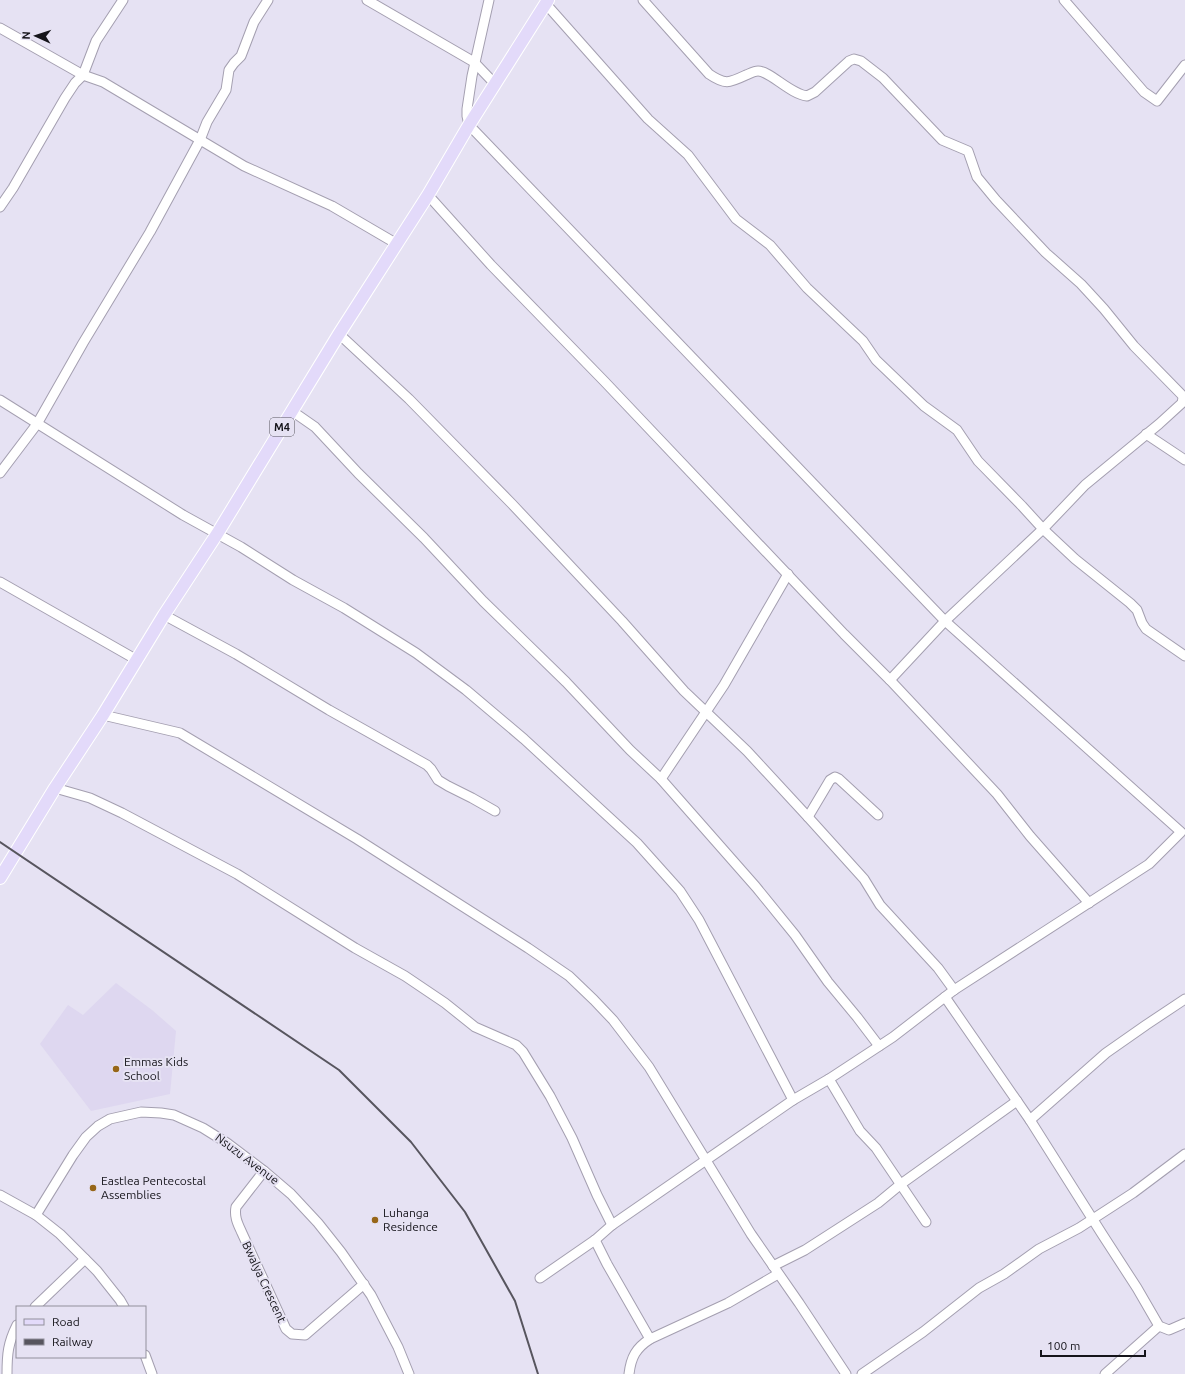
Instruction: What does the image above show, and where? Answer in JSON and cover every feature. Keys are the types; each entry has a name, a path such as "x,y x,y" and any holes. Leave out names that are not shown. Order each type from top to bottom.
{"main road":[{"name":"M4","path":"0,878 164,615 217,534 339,334 428,195 469,125 547,2"}],"street":[{"path":"0,207 13,188 65,98 75,83 83,75 96,41 123,0"},
{"path":"0,473 37,424 83,343 150,232 200,140 207,122 226,90 229,70 241,56 254,22 268,0"},
{"path":"367,0 474,62 495,84"},
{"path":"489,0 474,62 467,109 469,125 945,621 1184,833 1149,864 954,990 879,1046 829,1079 793,1100 540,1278"},
{"path":"643,0 709,74 718,80 725,82 731,82 758,71 765,73 795,93 807,96 816,92 849,61 854,59 861,60 883,78 942,140 968,151 977,177 996,200 1046,253 1081,284 1134,346 1182,395 1182,403 1085,485 1043,529 945,621 890,680"},
{"path":"1064,0 1144,92 1157,101 1185,65"},
{"path":"547,2 648,119 688,155 736,219 770,245 807,288 863,341 876,360 924,406 957,430 978,461 1043,529 1075,559 1130,603 1137,610 1146,629 1185,656"},
{"path":"0,28 83,75 102,82 244,166 332,206 397,244"},
{"path":"428,195 491,265 604,381 997,794 1030,836 1089,903"},
{"path":"339,334 408,398 507,498 622,621 684,691 747,751 808,816 864,879 880,905 938,968 954,990"},
{"path":"0,400 183,515 242,547 293,580 344,608 416,653 466,690 524,739 637,843 680,891 699,920 793,1100"},
{"path":"292,411 315,427 424,538 483,601 566,682 630,750 661,779 766,899 828,982 879,1046"},
{"path":"1146,434 1185,460"},
{"path":"661,779 724,686 788,574"},
{"path":"0,582 137,660"},
{"path":"164,615 236,654 329,710 421,762 431,769 438,780 496,811"},
{"path":"103,715 180,733 357,839 528,948 569,976 613,1020 649,1067 751,1234 846,1374"},
{"path":"808,816 830,780 835,777 878,815"},
{"path":"55,788 90,798 237,874 355,948 405,976 445,1003 475,1027 516,1045 523,1052 550,1096 572,1138 612,1226"},
{"path":"945,997 1030,1120 1138,1288 1159,1326 1169,1330 1185,1323"},
{"path":"1030,1120 1106,1053 1185,999"},
{"path":"829,1079 860,1131 876,1148 926,1222"},
{"path":"629,1374 630,1362 640,1345 728,1303 878,1203 901,1184 1017,1101"},
{"name":"Nsuzu Avenue","path":"36,1215 73,1155 86,1137 98,1126 110,1119 141,1112 174,1115 203,1128 227,1143 292,1194 318,1223 364,1284 398,1347 409,1374"},
{"path":"862,1374 883,1361 979,1288 1004,1274 1039,1249 1079,1228 1092,1218 1133,1193 1185,1154"},
{"name":"Bwalya Crescent","path":"264,1171 236,1207 235,1213 242,1234 286,1329 292,1334 305,1335 364,1284"},
{"path":"0,1195 36,1215 60,1234 97,1271 123,1306"},
{"path":"595,1240 650,1339"},
{"path":"36,1306 85,1260"},
{"path":"1105,1374 1159,1326"},
{"path":"7,1374 10,1337 16,1327"},
{"path":"146,1358 152,1374"}],"shaded area":[{"name":"Emmas Kids School","path":"116,983 152,1010 176,1031 170,1094 91,1111 40,1044 68,1005 83,1015"}],"railway":[{"path":"0,842 339,1070 411,1142 465,1212 515,1301 538,1374"}],"place":[{"name":"Emmas Kids School","path":"116,1069"},
{"name":"Eastlea Pentecostal Assemblies","path":"93,1188"},
{"name":"Luhanga Residence","path":"375,1220"}]}
